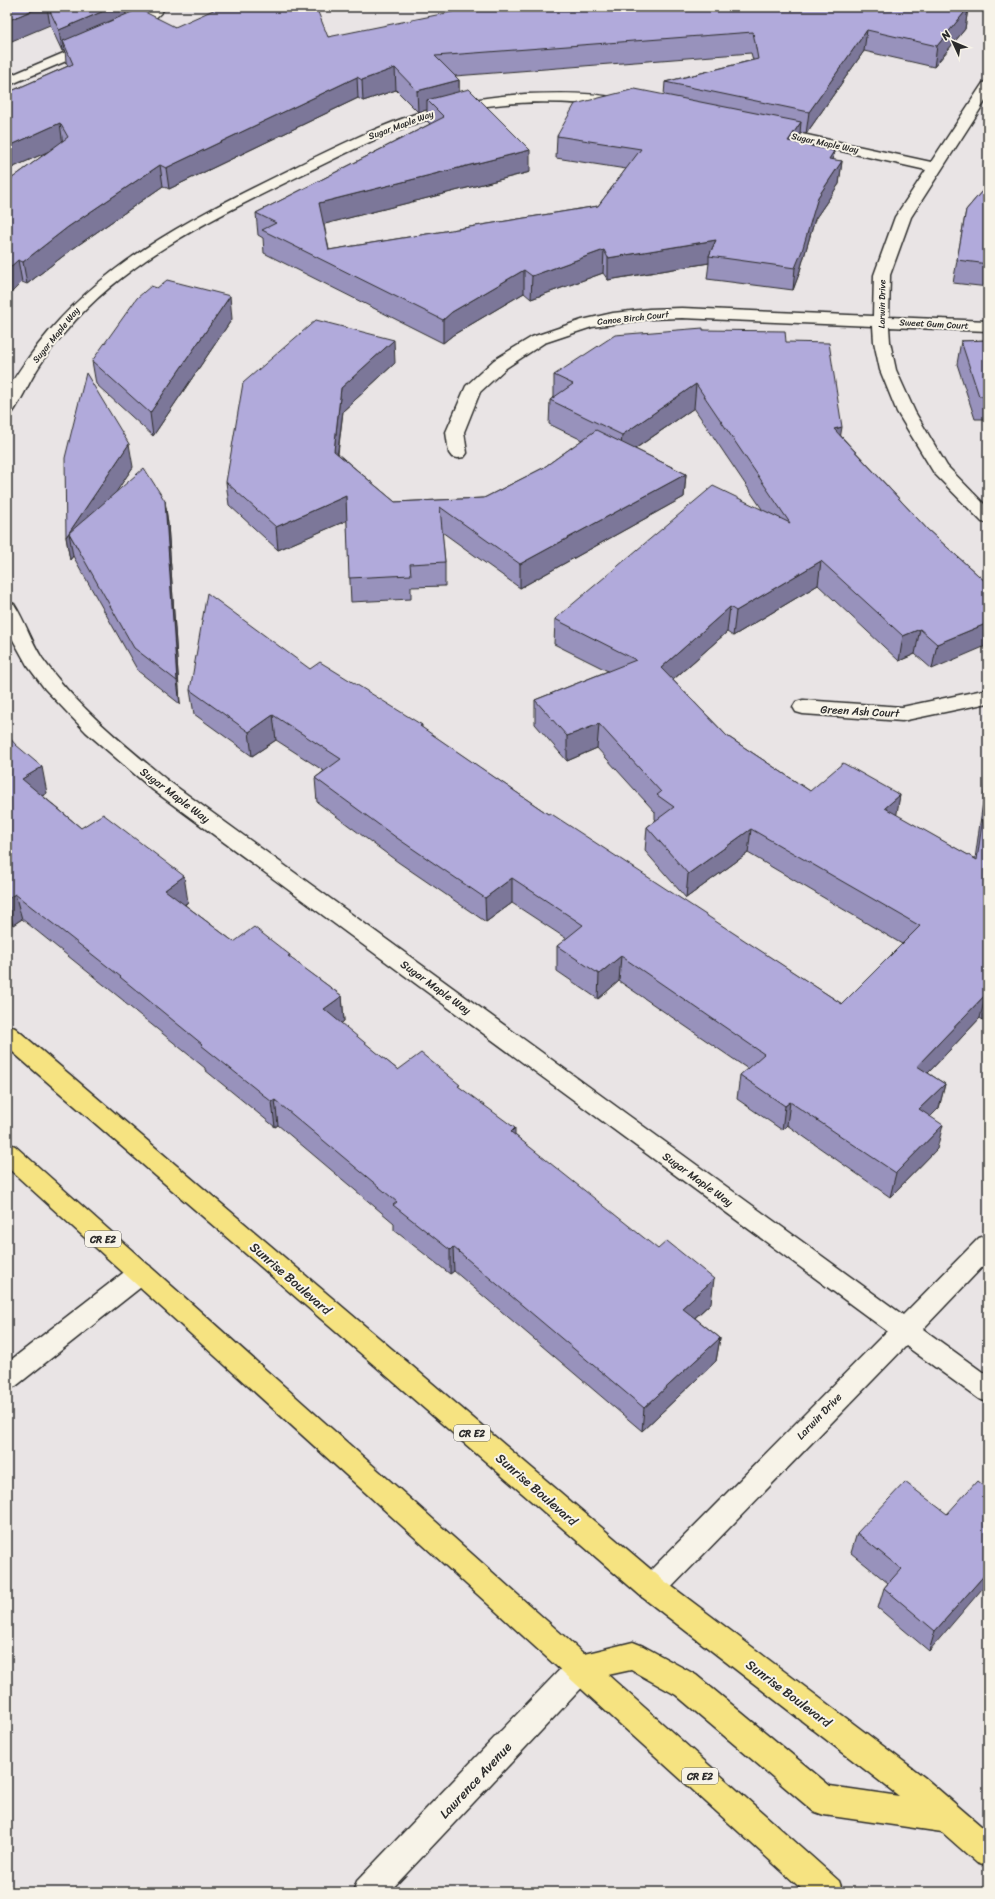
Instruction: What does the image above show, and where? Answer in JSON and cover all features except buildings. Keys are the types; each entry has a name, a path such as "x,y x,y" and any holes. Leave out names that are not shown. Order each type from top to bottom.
{"main road":[{"name":"Sunrise Boulevard","path":"7,1034 652,1588 913,1788 988,1852"},
{"name":"CR E2","path":"7,1153 581,1668 828,1892"},
{"path":"581,1668 633,1656 686,1685 824,1800 948,1818"}],"street":[{"path":"7,82 135,26 157,9 156,7"},
{"name":"Larwin Drive","path":"988,86 903,217 882,275 880,321 882,342 888,370 906,412 940,469 988,518"},
{"name":"Sugar Maple Way","path":"7,408 19,383 49,341 72,313 106,282 142,256 198,222 356,142 422,116 467,105 508,100 562,97 636,105"},
{"name":"Sugar Maple Way","path":"758,129 935,167"},
{"name":"Canoe Birch Court","path":"458,453 455,432 472,390 500,364 538,340 588,323 649,314 682,313 880,321"},
{"name":"Sweet Gum Court","path":"880,321 949,326 988,326"},
{"name":"Sugar Maple Way","path":"7,608 14,626 39,668 67,702 110,743 160,785 988,1391"},
{"name":"Green Ash Court","path":"803,707 902,714 988,696"},
{"name":"Larwin Drive","path":"652,1588 904,1329 988,1245"},
{"path":"7,1378 141,1273"},
{"name":"Lawrence Avenue","path":"368,1892 581,1668"}]}
